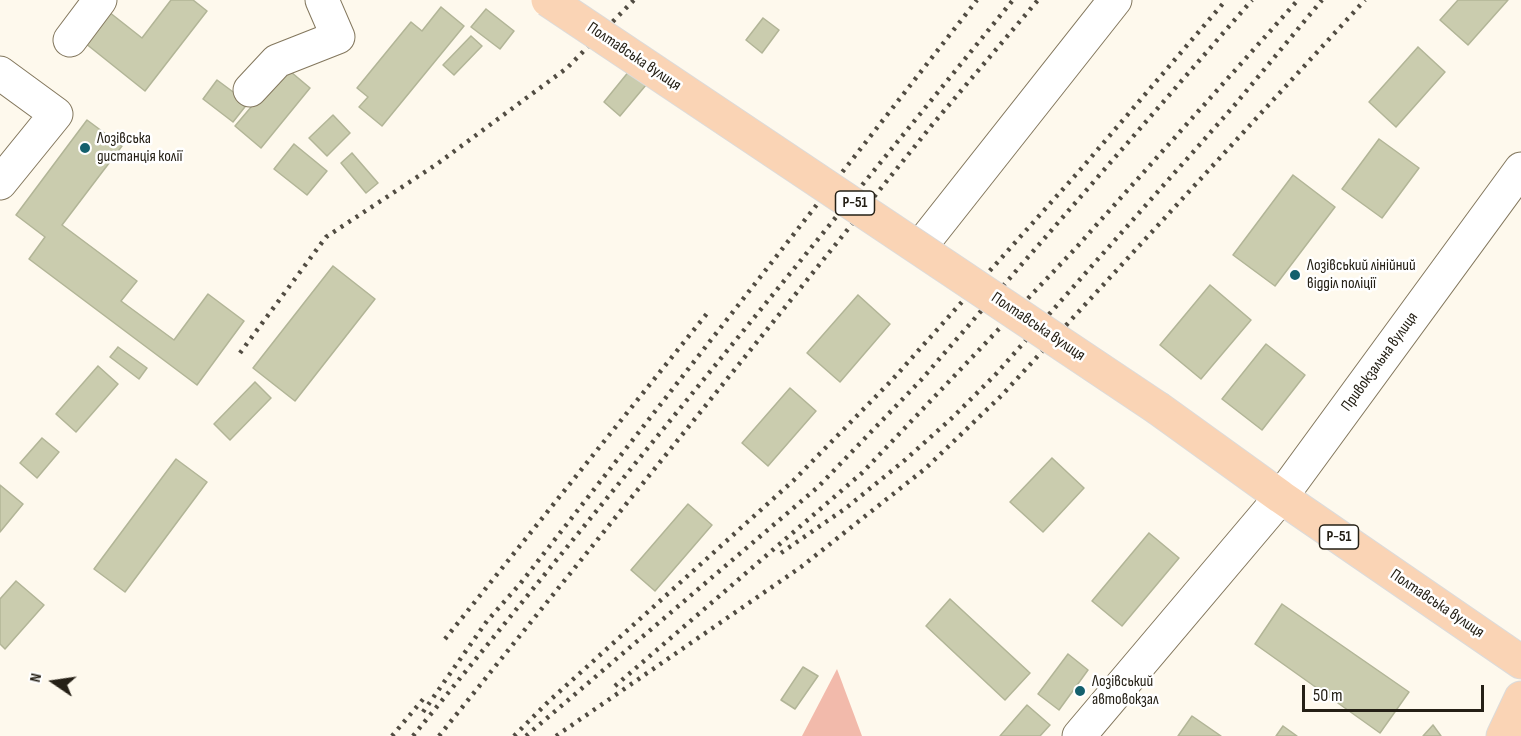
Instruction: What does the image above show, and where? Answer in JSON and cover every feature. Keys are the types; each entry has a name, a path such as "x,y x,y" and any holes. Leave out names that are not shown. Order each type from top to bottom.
{"main road":[{"name":"Полтавська вулиця","path":"548,0 1159,409 1281,497 1521,662"},
{"path":"1503,736 1521,698"}],"street":[{"path":"70,40 100,0"},
{"path":"250,90 277,61 338,38 322,0"},
{"path":"920,247 1115,0"},
{"path":"0,74 56,114 0,183"},
{"name":"Привокзальна вулиця","path":"1079,736 1281,497 1521,169"}],"shaded area":[{"path":"837,669 862,736 802,736"}],"building":[{"path":"171,0 193,0 207,11 145,91 85,43 109,12 142,38"},
{"path":"1458,0 1508,0 1468,45 1440,20"},
{"path":"441,7 464,26 382,126 359,107 368,97 357,88 411,22 422,31"},
{"path":"486,9 514,31 500,49 471,27"},
{"path":"763,18 779,30 762,53 746,40"},
{"path":"471,36 482,46 454,75 443,65"},
{"path":"1418,47 1445,72 1396,127 1369,102"},
{"path":"285,67 310,88 261,148 235,126"},
{"path":"630,70 646,85 620,116 604,102"},
{"path":"217,80 248,103 233,122 203,99"},
{"path":"333,115 350,133 327,156 309,138"},
{"path":"87,120 122,146 62,225 137,281 121,301 174,340 208,294 244,321 197,385 29,259 45,237 16,215"},
{"path":"1379,139 1419,168 1382,218 1342,189"},
{"path":"294,144 327,171 307,195 274,169"},
{"path":"352,153 378,183 366,193 341,163"},
{"path":"1293,175 1335,207 1275,286 1233,255"},
{"path":"333,266 375,299 295,401 253,368"},
{"path":"1210,285 1251,320 1201,379 1160,345"},
{"path":"858,295 890,324 840,382 807,353"},
{"path":"1266,344 1305,375 1262,430 1222,399"},
{"path":"118,347 147,368 139,379 110,357"},
{"path":"98,366 118,384 76,432 56,414"},
{"path":"255,382 271,398 230,440 214,424"},
{"path":"790,388 816,411 768,466 742,443"},
{"path":"42,438 59,452 37,478 20,463"},
{"path":"1052,458 1084,488 1043,532 1010,502"},
{"path":"176,459 207,482 125,592 94,569"},
{"path":"0,485 23,504 0,532"},
{"path":"688,504 712,525 655,591 631,570"},
{"path":"1149,533 1179,558 1122,626 1092,601"},
{"path":"16,581 44,605 5,649 0,644 0,599"},
{"path":"950,599 1030,673 1005,700 926,626"},
{"path":"1282,604 1409,692 1380,733 1255,644"},
{"path":"1068,654 1088,670 1059,710 1038,694"},
{"path":"803,667 818,676 795,709 781,700"},
{"path":"1027,705 1050,725 1040,736 1000,736"},
{"path":"1192,716 1221,736 1178,736"},
{"path":"1433,725 1441,736 1423,736"},
{"path":"1283,726 1297,736 1276,736"}],"railway":[{"path":"240,353 326,237 437,164 567,68 634,0"},
{"path":"423,712 487,621 520,584 977,0"},
{"path":"413,736 1013,0"},
{"path":"439,736 932,125 1038,0"},
{"path":"514,736 549,701 794,480 892,380 1081,169 1226,0"},
{"path":"526,736 818,487 921,380 1252,0"},
{"path":"615,686 862,473 1074,250 1298,0"},
{"path":"781,553 846,508 905,460 996,374 1233,107 1322,0"},
{"path":"556,736 801,567 926,468 1002,395 1365,0"},
{"path":"445,639 709,311"},
{"path":"392,736 425,697"}],"place":[{"name":"Лозівська дистанція колії","path":"85,148"},
{"name":"Лозівський лінійний відділ поліції","path":"1295,275"},
{"name":"Лозівський автовокзал","path":"1080,691"}]}
